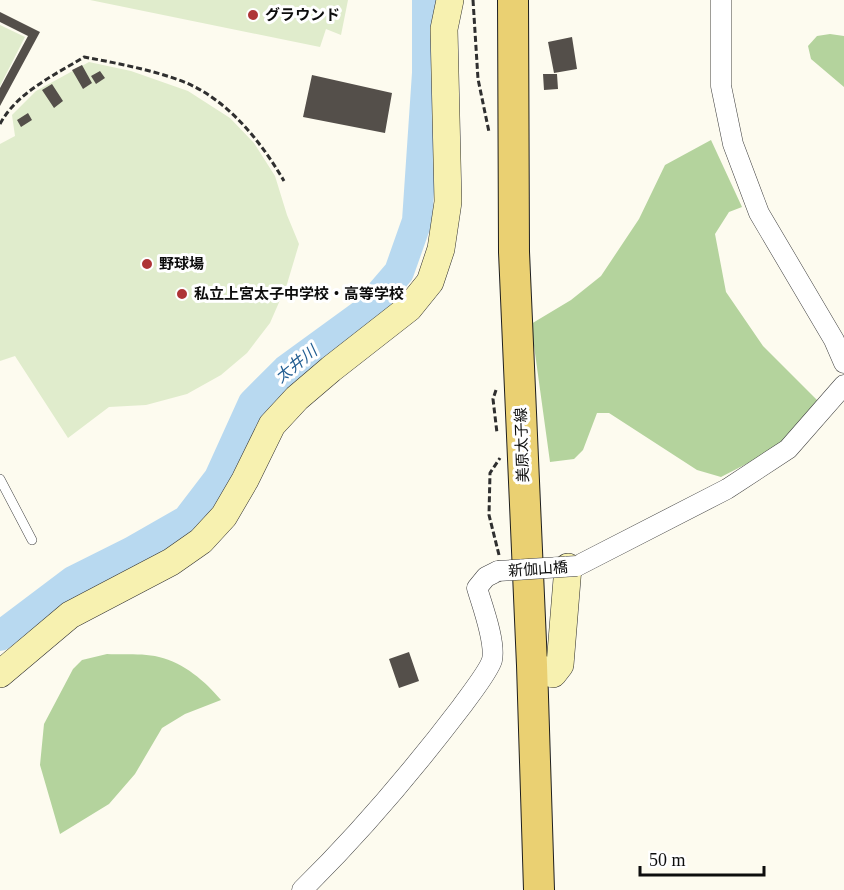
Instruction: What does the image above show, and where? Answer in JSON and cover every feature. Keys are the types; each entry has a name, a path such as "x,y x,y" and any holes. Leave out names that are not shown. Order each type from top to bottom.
{"main road":[{"name":"美原太子線","path":"513,0 514,252 532,665 539,890"}],"street":[{"path":"1,669 70,615 171,562 201,541 224,516 272,425 322,376 409,308 430,282 441,249 448,202 444,29 450,0"},
{"path":"721,0 721,86 733,144 759,213 823,321 844,363"},
{"path":"532,665 553,674 560,665 573,566 727,489 788,449 844,385"},
{"name":"新伽山橋","path":"302,890 325,868 442,732 492,660 490,633 477,588 486,577 498,571 573,566"}],"lane":[{"path":"0,479 32,540"}],"path":[{"path":"0,123 7,110 33,89 84,57 133,66 181,81 212,98 249,129 268,153 284,181"}],"green space":[{"name":"グラウンド","path":"90,0 348,0 341,35 326,29 320,47"},
{"path":"0,25 25,37 0,86"},
{"path":"830,34 844,36 844,87 811,59 808,46 817,36"},
{"name":"野球場","path":"89,62 131,71 188,91 230,118 254,143 275,176 299,244 287,284 270,323 247,353 221,375 187,394 146,405 109,407 68,438 15,356 0,361 0,144 15,136 12,115 36,91"},
{"path":"711,140 742,207 729,212 715,234 726,292 763,346 818,401 779,447 721,477 697,470 609,413 597,413 583,450 574,459 550,462 531,324 571,300 601,276 639,219 665,165"},
{"path":"107,654 146,655 168,660 193,674 221,700 185,714 162,728 135,774 109,804 60,834 40,765 44,724 73,669 82,660"}],"building":[{"path":"0,12 40,32 0,106 0,88 28,36 0,22"},
{"path":"572,37 577,69 554,73 548,42"},
{"path":"82,65 92,83 83,89 72,70"},
{"path":"100,71 105,78 96,84 91,76"},
{"path":"543,74 557,74 558,89 544,90"},
{"path":"312,75 392,93 385,133 303,117"},
{"path":"52,84 63,101 54,108 42,90"},
{"path":"28,113 32,120 21,127 17,120"},
{"path":"409,652 419,681 399,688 389,659"}],"waterway":[{"name":"太井川","path":"0,636 73,581 187,520 219,478 253,403 286,370 363,314 399,272 417,221 427,73 427,0"}],"place":[{"name":"グラウンド","path":"253,15"},
{"name":"野球場","path":"147,264"},
{"name":"私立上宮太子中学校・高等学校","path":"182,294"}]}
